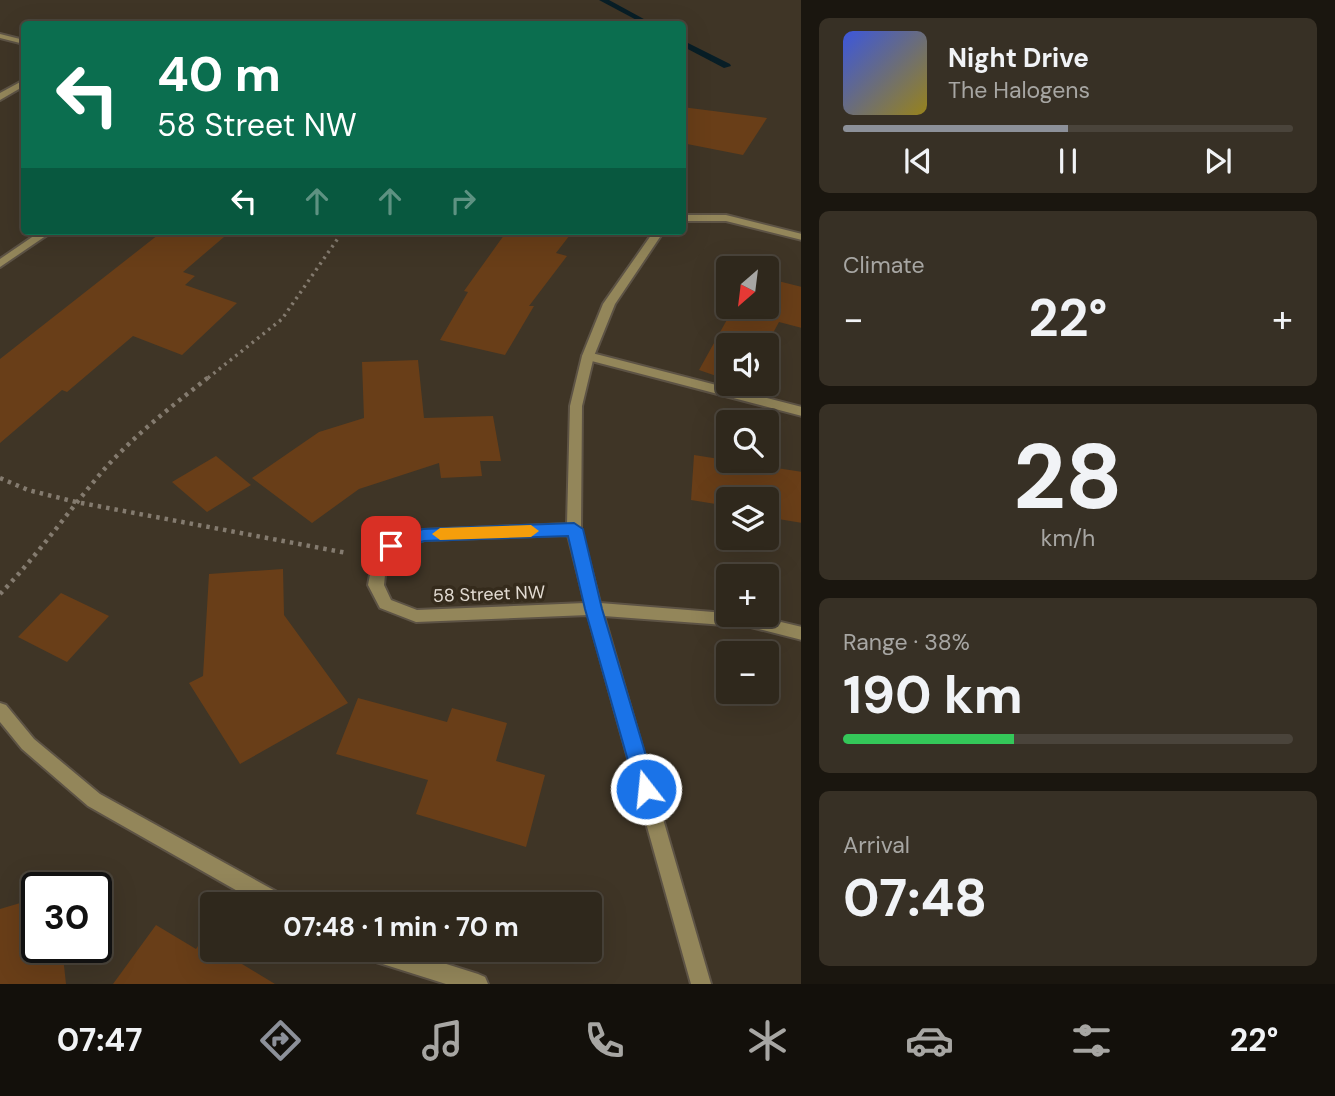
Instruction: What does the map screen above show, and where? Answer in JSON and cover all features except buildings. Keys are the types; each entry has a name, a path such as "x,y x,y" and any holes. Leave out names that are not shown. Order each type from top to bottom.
{"street":[{"path":"0,36 21,41"},
{"path":"0,97 21,85"},
{"path":"686,217 726,218 801,237"},
{"path":"0,264 42,235"},
{"path":"656,235 610,304 587,356 576,406 574,529 593,609 701,984"},
{"path":"587,356 801,412"},
{"name":"58 Street NW","path":"574,529 423,535 391,546 379,564 376,585 385,604 416,616 593,609 751,621 801,634"},
{"path":"0,710 28,744 94,800 258,892"},
{"path":"408,962 478,984"}],"path":[{"path":"0,594 26,567 102,472 166,411 282,319 340,235"},
{"path":"0,478 28,490 76,502 347,553"}],"waterway":[{"path":"603,0 643,21"},
{"path":"686,44 727,66"}],"slow traffic":[{"path":"440,534 531,531"}],"route":[{"path":"391,546 423,535 574,529 593,609 646,789"}]}
